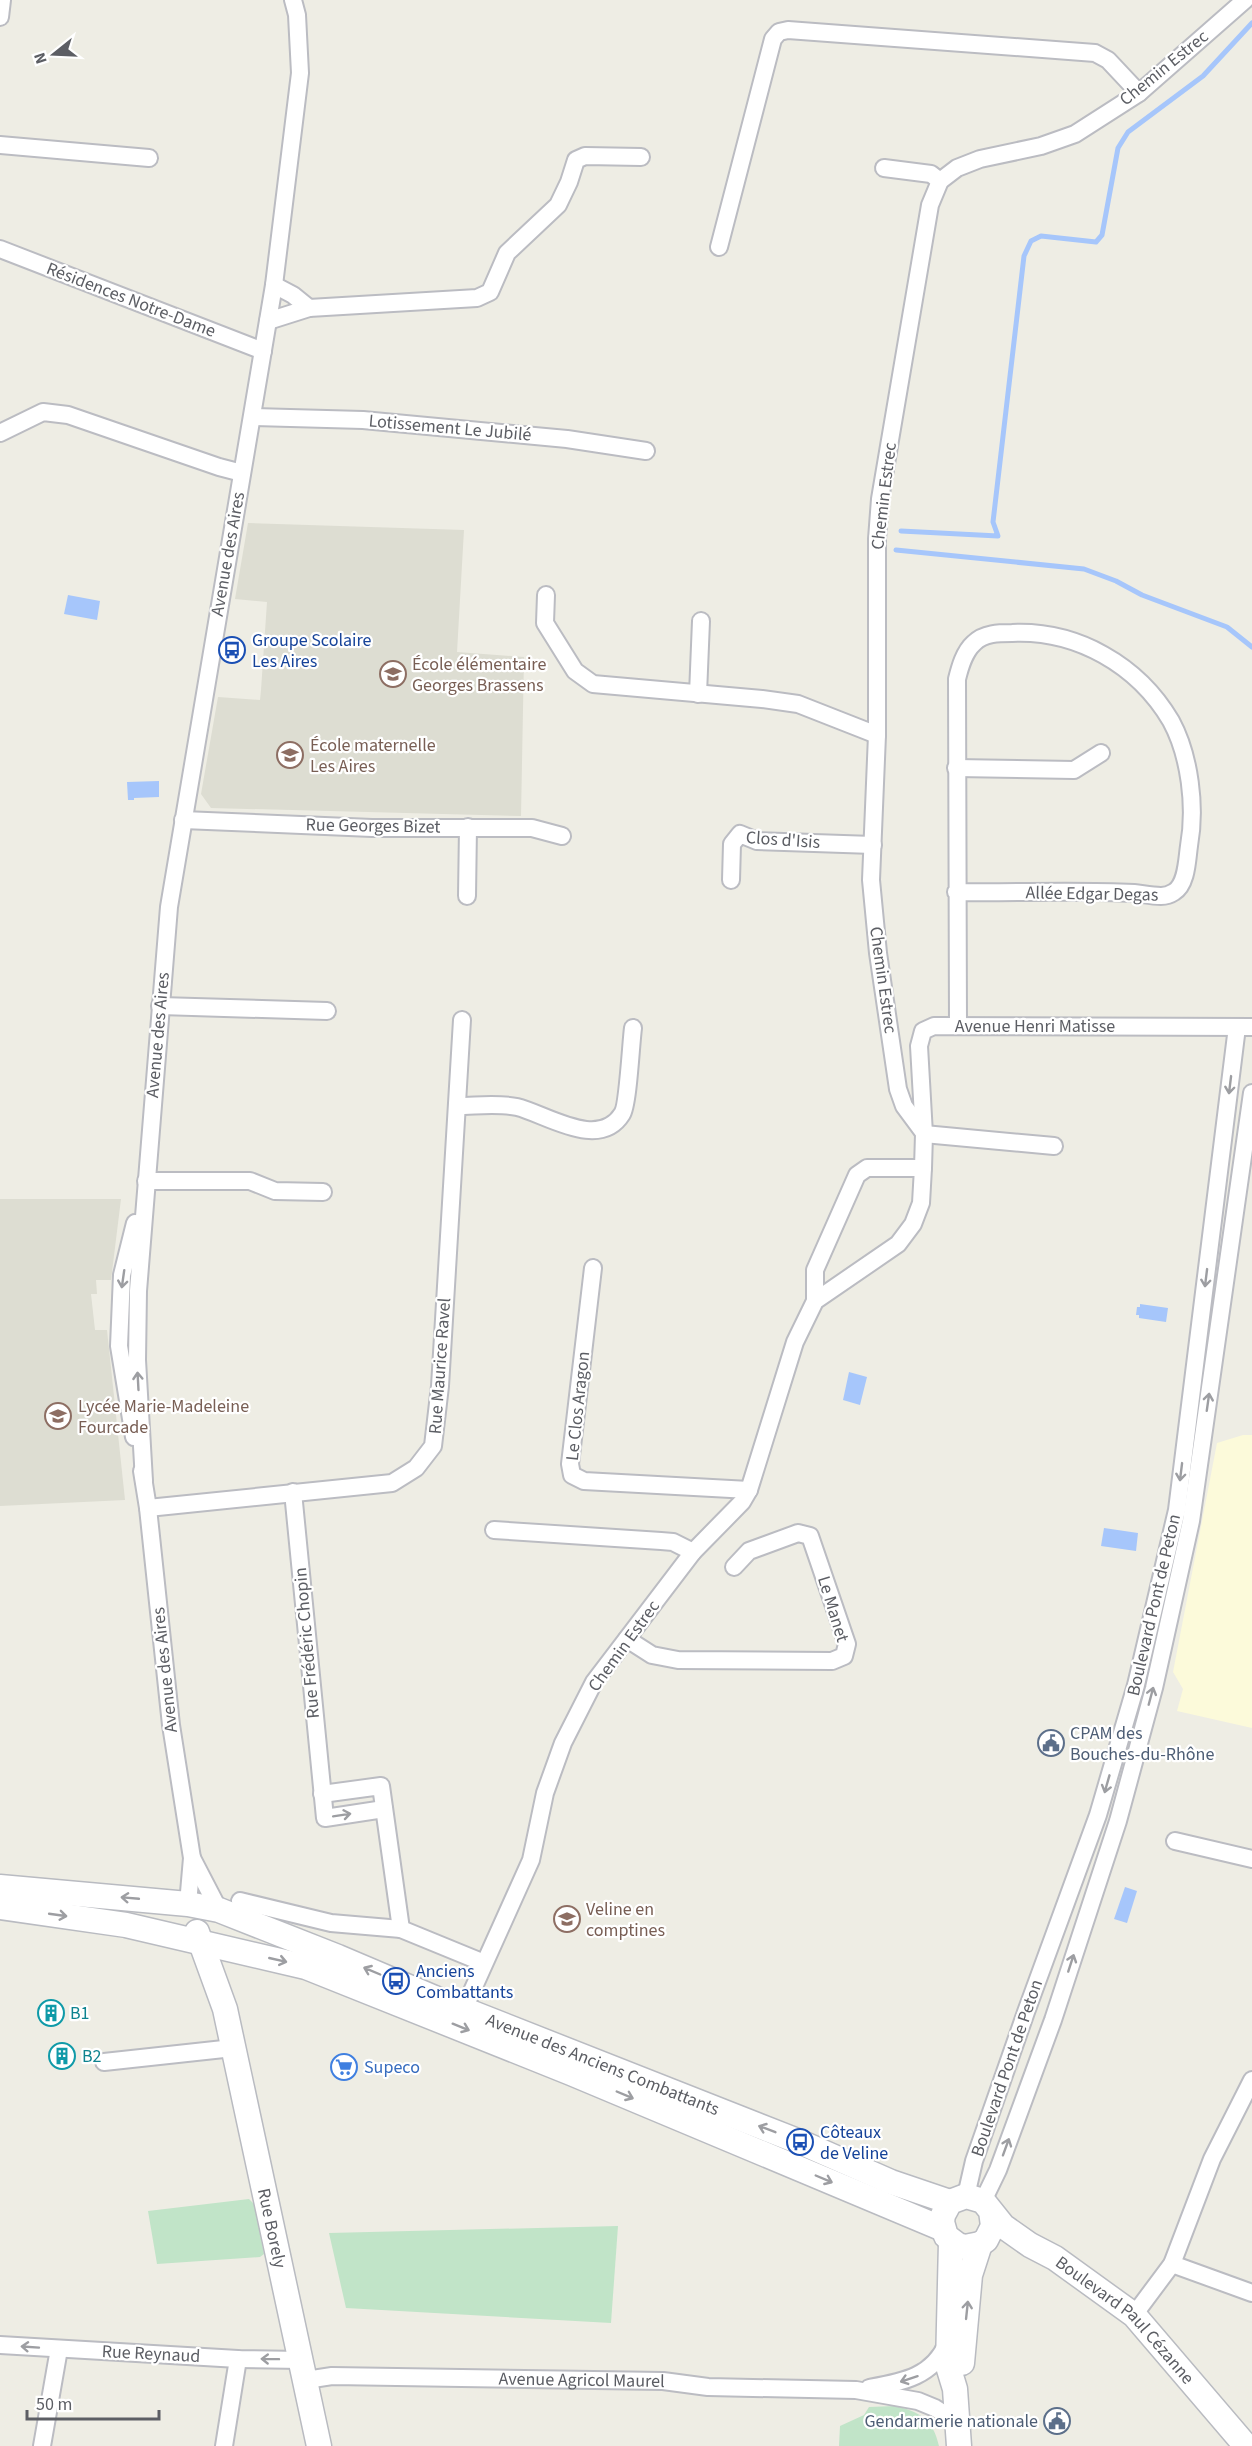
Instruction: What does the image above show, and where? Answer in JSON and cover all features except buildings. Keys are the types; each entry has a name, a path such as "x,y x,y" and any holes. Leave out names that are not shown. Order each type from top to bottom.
{"main road":[{"name":"Avenue des Anciens Combattants","path":"0,1887 188,1904 230,1905 269,1930 800,2142 891,2182 973,2202"},
{"path":"141,1928 163,1920 188,1904"},
{"name":"Rue Borely","path":"188,1904 225,2009 319,2446"},
{"path":"230,1905 231,1949"},
{"name":"Avenue des Anciens Combattants","path":"0,1907 141,1928 306,1967 431,2015 947,2235"},
{"path":"210,1967 244,1939 269,1930"},
{"name":"Rue Borely","path":"225,2009 231,1949"},
{"path":"955,2389 962,2364 970,2276 983,2242 993,2226 973,2202 943,2215 947,2235 948,2366 955,2389 958,2446"},
{"name":"Boulevard Paul Cézanne","path":"973,2202 1030,2245 1055,2258 1134,2315 1246,2446"},
{"path":"947,2235 965,2247 983,2242"},
{"name":"Boulevard Paul Cézanne","path":"983,2242 1024,2256 1117,2320 1224,2446"}],"street":[{"path":"0,17 2,0"},
{"name":"Avenue des Aires","path":"188,1904 192,1858 171,1725 144,1481 137,1360 138,1292 170,896 274,285 300,73 297,15 293,0"},
{"name":"Chemin Estrec","path":"815,1301 898,1244 913,1224 921,1203 924,1134 904,1106 898,1089 878,953 871,880 877,735 877,539 880,499 930,205 940,181 957,168 980,159 1041,146 1075,134 1139,93 1245,0"},
{"path":"719,247 773,39 779,32 788,30 1095,53 1107,60 1139,93"},
{"path":"0,145 149,158"},
{"path":"268,321 309,308 477,298 489,292 507,253 558,205 576,160 585,156 640,157"},
{"path":"884,168 931,174 940,181"},
{"name":"Résidences Notre-Dame","path":"0,249 263,351"},
{"path":"274,285 309,308"},
{"path":"4,426 43,412 68,415 242,474"},
{"name":"Lotissement Le Jubilé","path":"252,417 363,420 567,439 646,451"},
{"path":"546,596 545,623 575,671 593,684 798,704 877,735"},
{"path":"698,694 701,621"},
{"name":"Allée Edgar Degas","path":"957,892 1134,893 1164,896 1176,891 1183,879 1192,827 1188,773 1172,723 1143,684 1115,662 1087,645 1059,636 1031,632 1003,633 986,635 973,643 963,658 957,679 956,768 958,1026"},
{"path":"956,768 1074,770 1101,753"},
{"name":"Rue Georges Bizet","path":"183,820 372,828 532,828 562,836"},
{"path":"467,896 468,827"},
{"name":"Clos d'Isis","path":"731,880 732,844 740,834 757,841 873,845"},
{"path":"160,1006 327,1011"},
{"name":"Rue Maurice Ravel","path":"148,1508 392,1483 416,1468 434,1446 440,1386 462,1020"},
{"name":"Avenue Henri Matisse","path":"924,1134 919,1046 923,1031 934,1026 1245,1027"},
{"name":"Boulevard Pont de Peton","path":"973,2202 974,2161 1098,1815 1136,1685 1177,1510 1245,1027"},
{"path":"457,1106 516,1107 572,1128 602,1129 614,1123 624,1112 633,1028"},
{"name":"Boulevard Pont de Peton","path":"973,2202 998,2170 1053,2020 1118,1821 1154,1688 1191,1521 1252,1093"},
{"path":"924,1134 1054,1146"},
{"name":"Chemin Estrec","path":"464,2009 531,1860 545,1793 563,1743 594,1682 693,1552 742,1502 749,1490 795,1342 815,1301 815,1270 857,1175 867,1168 923,1168"},
{"path":"146,1181 250,1181 275,1191 322,1192"},
{"name":"Le Clos Aragon","path":"593,1268 570,1464 572,1475 584,1481 749,1490"},
{"name":"Rue Frédéric Chopin","path":"293,1492 324,1818 384,1809"},
{"path":"494,1530 673,1542 693,1552"},
{"name":"Le Manet","path":"627,1639 652,1655 678,1660 832,1661 844,1656 847,1644 810,1536 798,1533 749,1551 734,1567"},
{"path":"322,1794 381,1786 400,1922"},
{"path":"1175,1840 1252,1859"},
{"name":"Avenue des Aires","path":"192,1858 208,1888 230,1905"},
{"path":"188,1904 208,1888"},
{"path":"230,1905 331,1923 400,1922 484,1963"},
{"path":"104,2062 233,2048"},
{"path":"1134,2315 1172,2264 1212,2159 1252,2080"},
{"path":"1172,2264 1252,2293"},
{"name":"Avenue Agricol Maurel","path":"856,2390 894,2384 921,2375 942,2356 947,2343"},
{"name":"Rue Reynaud","path":"0,2345 238,2359 304,2370"},
{"path":"42,2446 59,2349"},
{"path":"224,2446 238,2359"},
{"name":"Avenue Agricol Maurel","path":"304,2370 332,2376 663,2381 708,2387 856,2390 918,2401 935,2408 957,2422"}],"shaded area":[{"name":"École élémentaire Georges Brassens","path":"248,523 464,530 457,652 524,657 521,816 211,808 201,794 218,697 260,700 267,602 235,599"},
{"name":"Lycée Marie-Madeleine Fourcade","path":"0,1199 121,1199 111,1280 96,1280 97,1294 91,1294 95,1330 107,1330 125,1500 0,1506"},
{"path":"1243,1435 1252,1435 1252,1728 1177,1711 1183,1689 1173,1672 1217,1443"}],"green space":[{"path":"249,2199 254,2204 264,2254 260,2257 157,2264 148,2211"},
{"path":"618,2226 611,2323 346,2308 329,2233"},
{"path":"895,2406 912,2411 924,2418 933,2429 939,2446 839,2446 840,2426 864,2415 869,2407"}],"water":[{"path":"68,595 100,601 97,620 64,614"},
{"path":"159,781 159,797 128,800 127,782"},
{"path":"1140,1304 1168,1308 1166,1322 1139,1318 1139,1315 1136,1315"},
{"path":"849,1372 867,1377 860,1405 843,1400"},
{"path":"1104,1528 1138,1533 1136,1551 1101,1546"},
{"path":"1125,1887 1137,1891 1127,1923 1114,1919"}],"waterway":[{"path":"901,531 998,536 993,522 1024,256 1031,241 1041,236 1096,242 1102,235 1118,148 1128,132 1203,76 1252,23"},
{"path":"896,550 1084,569 1116,581 1142,595 1227,627 1252,647"}],"place":[{"name":"Groupe Scolaire Les Aires","path":"232,650"},
{"name":"École élémentaire Georges Brassens","path":"393,674"},
{"name":"École maternelle Les Aires","path":"290,755"},
{"name":"Lycée Marie-Madeleine Fourcade","path":"58,1416"},
{"name":"CPAM des Bouches-du-Rhône","path":"1051,1743"},
{"name":"Veline en comptines","path":"567,1919"},
{"name":"Anciens Combattants","path":"396,1981"},
{"name":"B1","path":"51,2013"},
{"name":"B2","path":"62,2056"},
{"name":"Supeco","path":"344,2067"},
{"name":"Côteaux de Veline","path":"800,2142"},
{"name":"Gendarmerie nationale","path":"1057,2421"}]}
